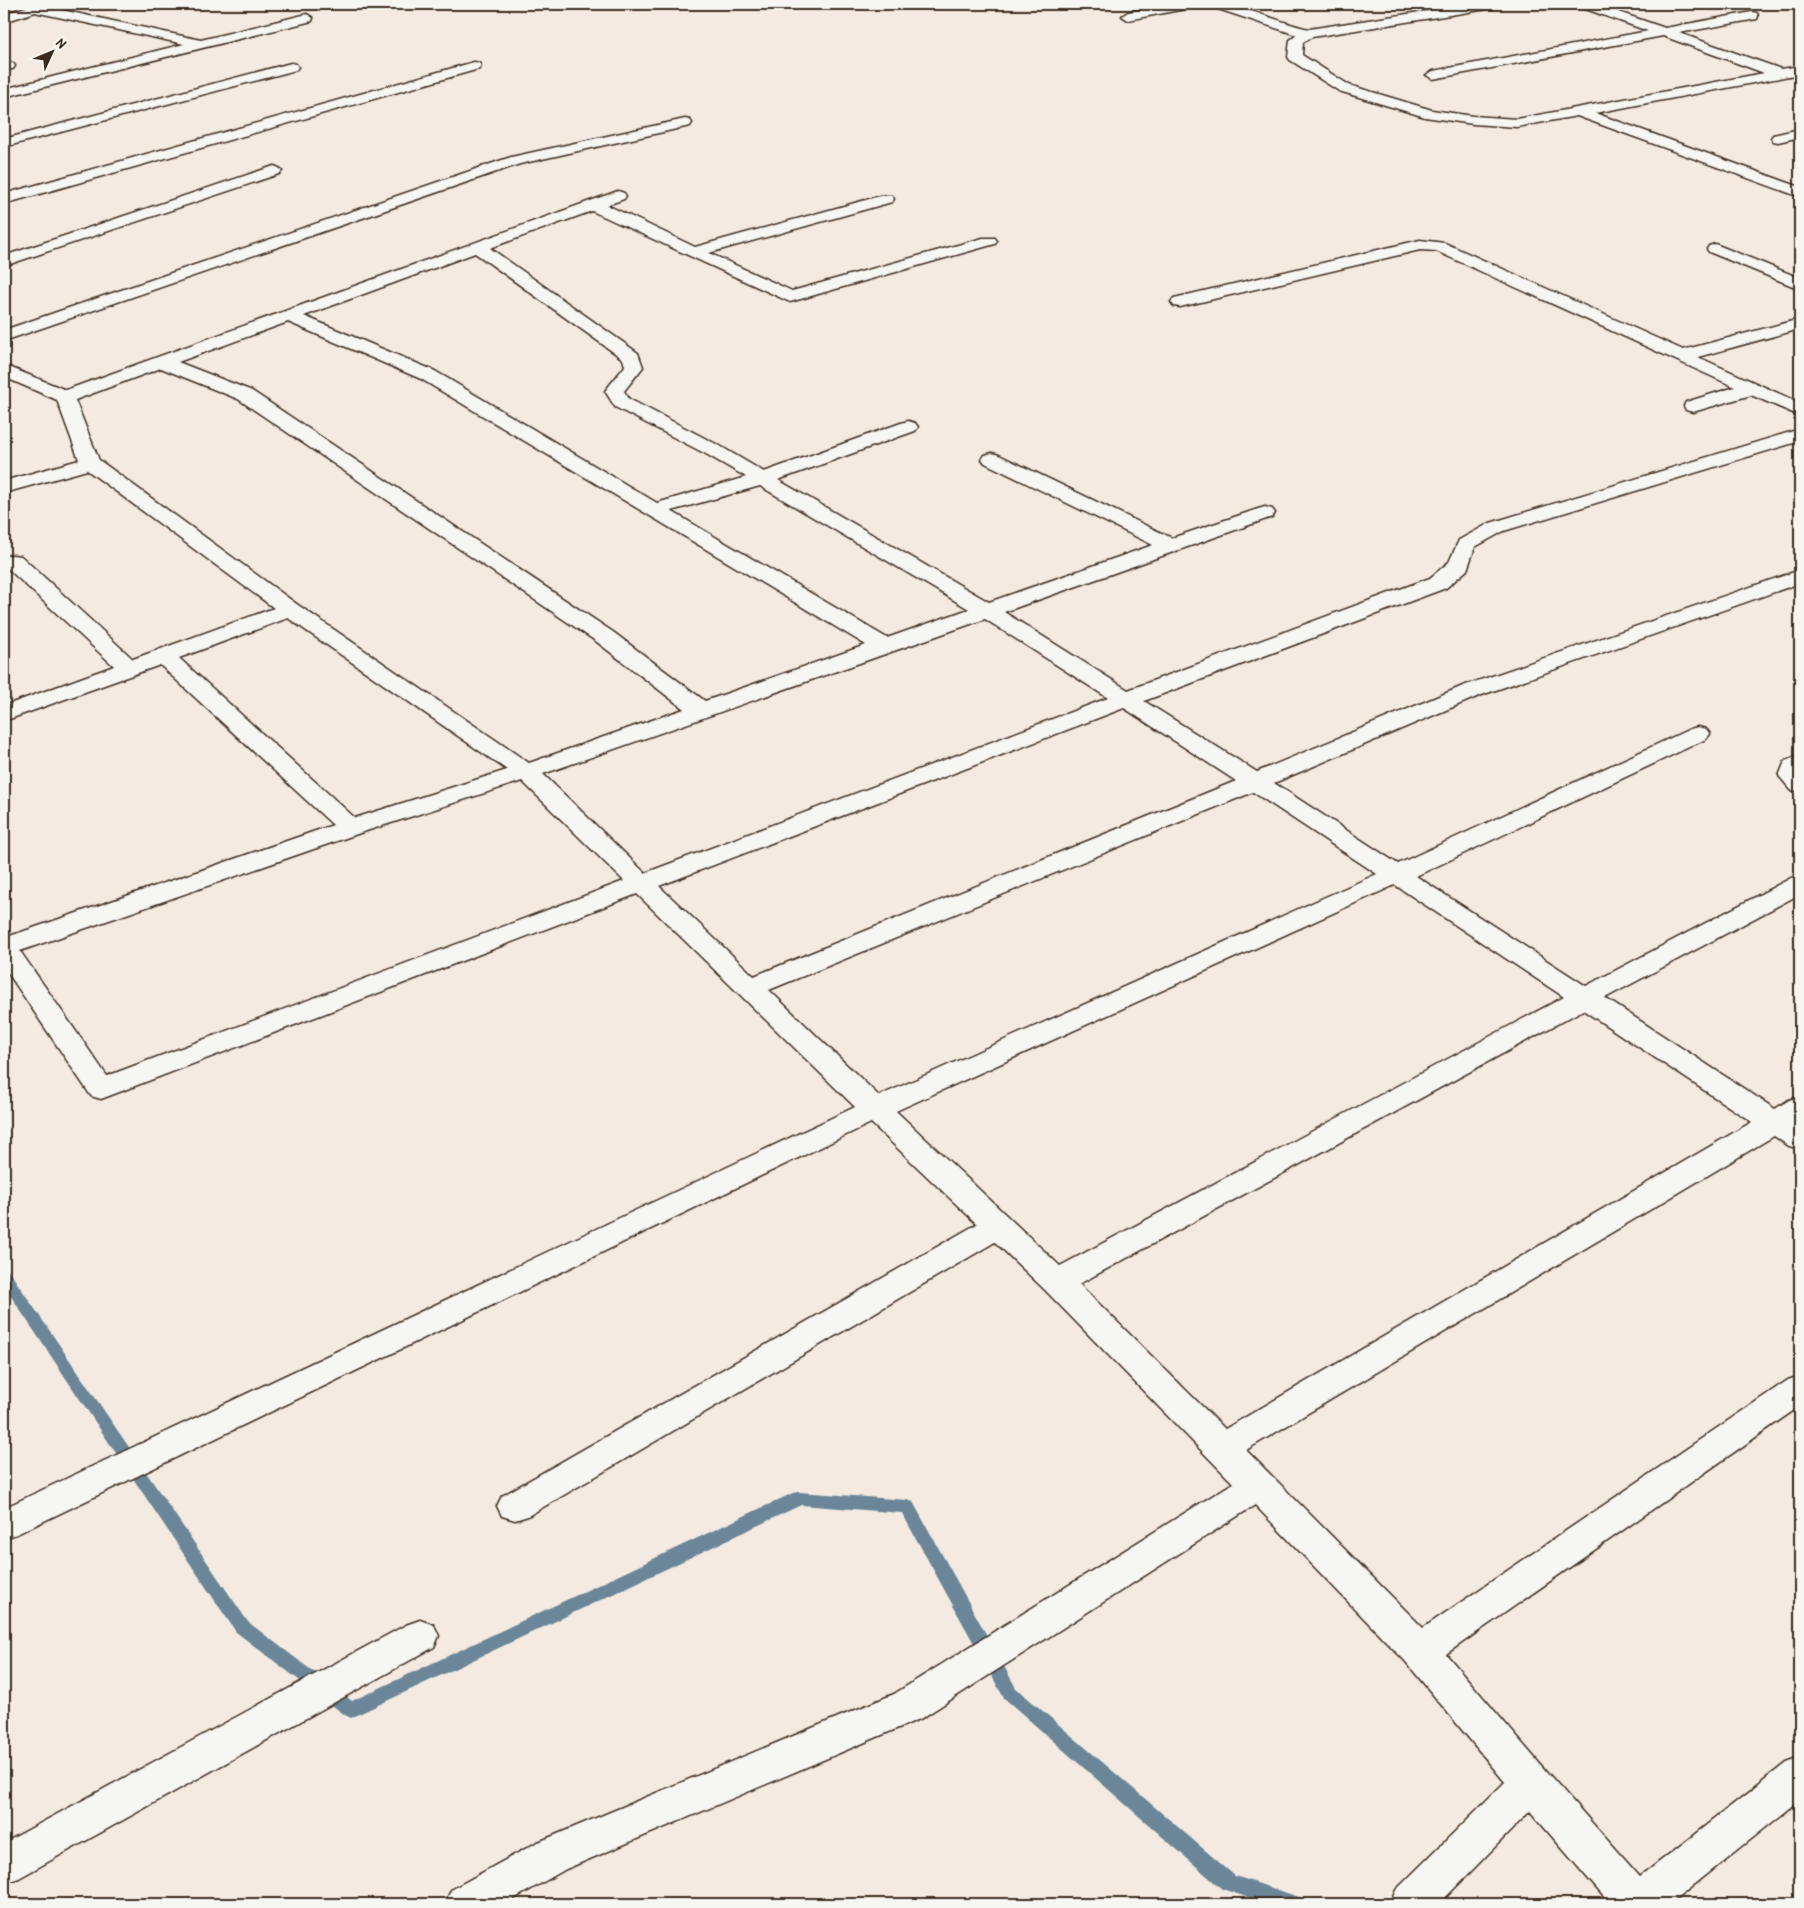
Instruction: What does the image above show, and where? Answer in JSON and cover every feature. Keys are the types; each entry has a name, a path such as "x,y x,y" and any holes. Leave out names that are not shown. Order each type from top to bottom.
{"street":[{"path":"5,17 47,4"},
{"path":"1128,16 1190,4"},
{"path":"1216,4 1289,29 1309,33 1494,4"},
{"path":"1584,4 1800,81"},
{"path":"34,8 202,44"},
{"path":"4,93 202,44 303,11"},
{"path":"1433,76 1666,34 1752,16"},
{"path":"1309,33 1297,40 1295,57 1344,88 1430,114 1473,120 1517,123 1800,70"},
{"path":"4,199 474,66"},
{"path":"4,143 291,67"},
{"path":"1577,112 1800,192"},
{"path":"4,336 516,160 685,123"},
{"path":"1778,138 1800,133"},
{"path":"4,261 274,171"},
{"path":"4,370 65,397 618,196"},
{"path":"694,252 886,199"},
{"path":"593,205 790,297 990,242"},
{"path":"1180,302 1420,245 1439,246 1800,410"},
{"path":"477,247 632,357 634,367 614,391 622,403 713,450 986,610 1254,782 1584,998 1787,1114 1800,1139"},
{"path":"1715,249 1800,284"},
{"path":"287,315 428,375 884,646"},
{"path":"1682,356 1800,324"},
{"path":"161,362 244,395 605,637 701,710"},
{"path":"1693,406 1752,388"},
{"path":"65,397 90,463 290,610 526,772 1057,1282 1258,1485 1420,1651 1531,1783 1637,1904 1800,1776"},
{"path":"654,510 762,479 908,428"},
{"path":"1265,513 526,772 351,828 4,947 100,1090 1124,700 1438,583 1459,565 1466,544 1497,527 1800,435"},
{"path":"992,459 1171,546"},
{"path":"4,487 90,463"},
{"path":"13,561 129,668"},
{"path":"750,988 1471,691 1800,576"},
{"path":"4,714 290,610"},
{"path":"164,656 351,828"},
{"path":"4,1524 875,1109 1396,875 1698,734"},
{"path":"1800,762 1794,766 1791,776 1800,785"},
{"path":"1057,1282 1584,998 1800,884"},
{"path":"1221,1448 1787,1114"},
{"path":"515,1506 998,1226"},
{"path":"1420,1651 1800,1389"},
{"path":"466,1904 551,1856 908,1706 1258,1485"},
{"path":"4,1864 420,1636"},
{"path":"1412,1904 1531,1783"}],"waterway":[{"path":"4,1275 242,1627 351,1710 799,1498 907,1507 1010,1693 1229,1883 1295,1904"}]}
